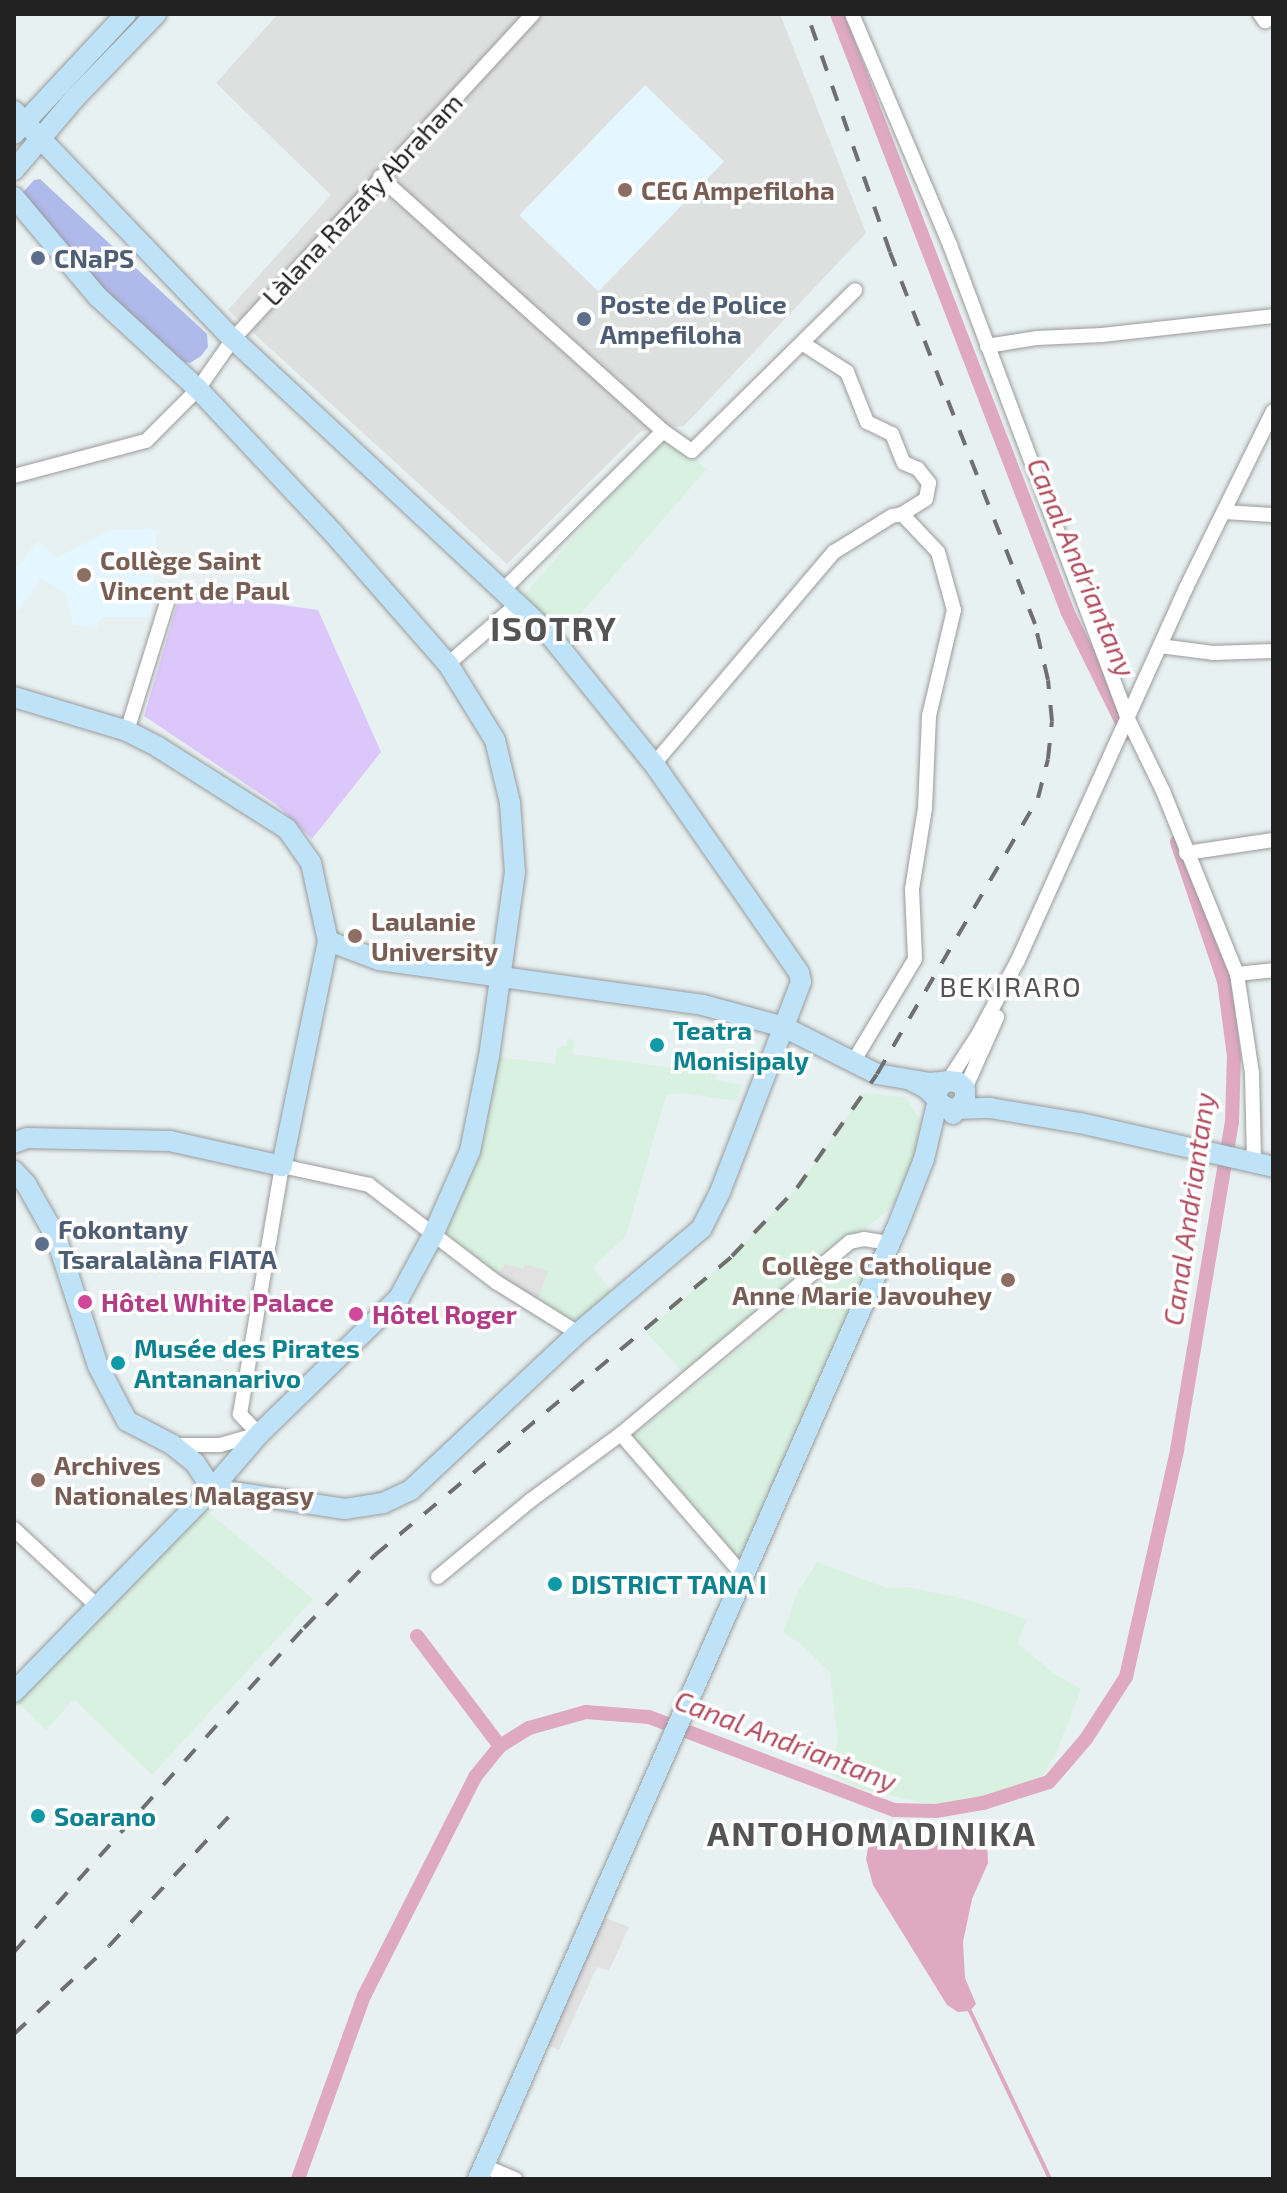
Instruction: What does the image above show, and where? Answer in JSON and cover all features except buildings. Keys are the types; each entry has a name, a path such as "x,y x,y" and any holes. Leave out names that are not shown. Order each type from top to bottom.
{"street":[{"path":"14,1171 26,1184 56,1237 98,1366 127,1421 173,1445 195,1463 212,1489 345,1509 383,1503 411,1490 578,1333 702,1228 719,1194 800,992 799,973 654,764 549,634 233,339 48,144 18,122 126,14"},
{"path":"14,170 48,144 74,99 156,14"},
{"name":"Làlana Razafy Abraham","path":"14,476 146,441 198,389 233,339 533,14"},
{"path":"852,14 950,245 1128,719 1163,791 1237,974 1263,1164 990,1108 947,1104 912,1081"},
{"path":"1260,14 1265,21 1273,15"},
{"path":"380,177 663,431 692,451 855,290"},
{"path":"14,197 98,297 198,389 334,534 448,664 495,740 510,803 515,872 489,1056 470,1151 433,1235 399,1298 259,1434 212,1489 14,1692"},
{"path":"987,346 1037,338 1102,335 1273,316"},
{"path":"654,764 834,552 926,499 929,483 918,469 904,463 892,434 867,422 847,372 802,343"},
{"path":"957,1085 982,1056 1018,960 1160,646 1273,411"},
{"path":"448,664 663,431"},
{"path":"1224,512 1273,515"},
{"path":"853,1062 915,959 912,889 925,808 929,716 954,610 938,552 902,514"},
{"path":"127,731 168,599"},
{"path":"1160,646 1213,653 1273,651"},
{"path":"14,697 127,731 158,747 287,829 311,863 328,941 282,1166 240,1414 259,1434"},
{"path":"1186,853 1273,840"},
{"path":"328,941 379,960 498,979 703,1005 784,1027 877,1074 957,1085 990,1108"},
{"path":"1237,974 1273,970"},
{"path":"947,1104 964,1103 957,1085"},
{"path":"515,2179 481,2173 894,1234 919,1195 945,1126 947,1104"},
{"path":"14,1143 27,1138 170,1141 369,1185 496,1282 578,1333"},
{"path":"438,1577 543,1491 621,1434 850,1242 894,1234"},
{"path":"173,1445 220,1445 259,1434"},
{"path":"621,1434 743,1575"},
{"path":"14,1529 96,1605"}],"shaded area":[{"path":"278,14 780,14 866,233 684,426 641,431 507,564 228,310 331,195 216,83"},
{"name":"CEG Ampefiloha","path":"645,85 724,161 598,292 519,215"},
{"path":"40,179 207,334 208,347 201,356 190,363 184,362 15,208 15,201 34,180"},
{"name":"ISOTRY","path":"665,433 707,469 560,637 519,601"},
{"name":"Collège Saint Vincent de Paul","path":"157,529 151,617 101,617 97,627 73,625 66,593 41,579 18,611 14,608 14,571 38,541 57,558 111,530"},
{"path":"181,591 318,610 381,752 312,839 277,805 144,716"},
{"path":"567,1039 574,1040 573,1054 716,1074 715,1080 741,1085 737,1101 682,1093 666,1095 626,1236 592,1268 612,1291 577,1330 440,1238 469,1178 499,1057 555,1064 557,1048 566,1045"},
{"path":"864,1093 905,1097 919,1118 921,1148 891,1208 684,1373 646,1332 732,1256 797,1188"},
{"path":"850,1259 870,1265 741,1560 706,1532 630,1438"},
{"path":"504,1264 523,1269 525,1264 548,1271 536,1304 496,1279"},
{"path":"202,1507 313,1599 152,1775 74,1699 46,1730 18,1703"},
{"path":"817,1562 887,1588 908,1587 969,1600 1027,1619 1018,1643 1054,1674 1081,1689 1056,1753 1042,1778 1006,1794 978,1801 929,1804 861,1789 829,1774 838,1742 830,1672 783,1632 797,1594"},
{"path":"987,1839 988,1863 972,1899 963,1942 965,1978 976,2004 970,2011 958,2012 947,2005 873,1885 866,1859 868,1848 877,1844"},
{"path":"598,1915 629,1927 609,1971 597,1967 559,2050 543,2043"}],"waterway":[{"name":"Canal Andriantany","path":"837,14 1068,613 1127,733"},
{"name":"Canal Andriantany","path":"298,2179 364,1996 475,1777 500,1746 529,1728 586,1712 649,1717 894,1810 936,1811 983,1803 1049,1782 1086,1739 1126,1677 1177,1450 1232,1122 1234,1056 1224,981 1177,842"},
{"name":"Canal Andriantany","path":"417,1636 500,1746"},
{"path":"970,2011 1050,2179"}],"railway":[{"path":"14,1952 304,1628 375,1555 732,1256 797,1188 877,1074 1038,798 1048,759 1052,721 1048,680 1035,624 890,252 807,14"},
{"path":"14,2034 109,1946 232,1813"}],"place":[{"name":"CEG Ampefiloha","path":"625,190"},
{"name":"CNaPS","path":"38,258"},
{"name":"Poste de Police Ampefiloha","path":"584,319"},
{"name":"Collège Saint Vincent de Paul","path":"84,575"},
{"name":"Laulanie University","path":"355,936"},
{"name":"Teatra Monisipaly","path":"657,1045"},
{"name":"Fokontany Tsaralalàna FIATA","path":"42,1244"},
{"name":"Collège Catholique Anne Marie Javouhey","path":"1008,1280"},
{"name":"Hôtel White Palace","path":"85,1302"},
{"name":"Hôtel Roger","path":"356,1314"},
{"name":"Musée des Pirates Antananarivo","path":"118,1363"},
{"name":"Archives Nationales Malagasy","path":"38,1480"},
{"name":"DISTRICT TANA I","path":"555,1584"},
{"name":"Soarano","path":"38,1816"}],"district":[{"name":"ISOTRY","path":"554,628"},
{"name":"BEKIRARO","path":"1011,986"},
{"name":"ANTOHOMADINIKA","path":"872,1833"}]}
